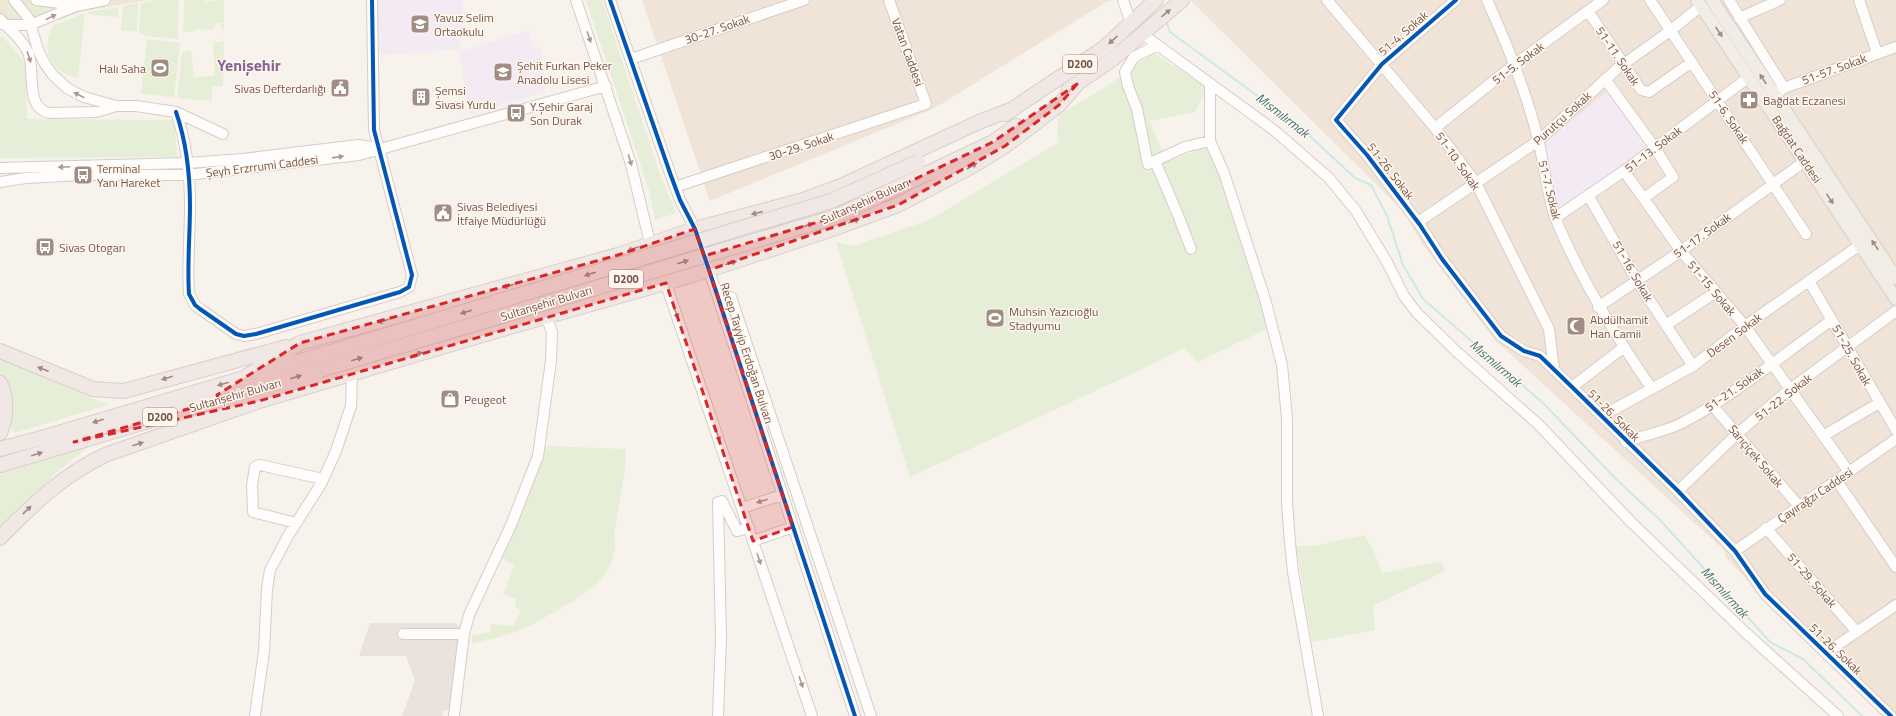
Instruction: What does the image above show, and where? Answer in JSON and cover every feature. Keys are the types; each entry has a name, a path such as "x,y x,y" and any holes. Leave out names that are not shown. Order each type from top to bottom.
{"highway":[{"name":"Sultanşehir Bulvarı","path":"0,465 835,217 993,142 1113,59 1141,27 1142,14 1156,0"},
{"name":"Sultanşehir Bulvarı","path":"0,448 45,437 244,378 831,201 918,162 984,128 1104,48 1141,27 1182,0"},
{"path":"0,538 28,509 58,483 86,464 105,455 259,401 546,316 709,270 827,231 898,205 971,167 1005,146 1059,104 1077,84"},
{"path":"0,351 93,389 124,390 176,375 300,344 618,255 695,228 800,201 841,186 979,122 1013,109"},
{"path":"244,378 300,344"},
{"path":"0,383 4,394 5,410 0,433"},
{"path":"74,442 259,401"}],"main road":[{"name":"Bağdat Caddesi","path":"1712,0 1774,96 1896,278"},
{"name":"Bağdat Caddesi","path":"1699,3 1896,300"}],"street":[{"path":"14,0 27,16 41,57 59,81 84,97 116,106 136,106 176,112 223,134"},
{"path":"36,0 73,5 105,0"},
{"path":"176,112 182,130 187,163 190,203 189,294 195,305 200,309 236,334 244,336 256,334 392,294 408,287 412,275 374,130 371,5 368,0"},
{"path":"576,0 631,164 650,243 665,283 812,716"},
{"name":"Recep Tayyip Erdoğan Bulvarı","path":"610,0 675,187 695,228 855,716"},
{"name":"30-27. Sokak","path":"631,59 804,0"},
{"name":"Vatan Caddesi","path":"889,0 926,104"},
{"path":"1123,0 1141,27 1158,45 1275,131 1329,178 1356,211 1387,262 1404,296 1417,313 1457,352 1539,424 1630,521 1746,633 1838,716"},
{"name":"51-10. Sokak","path":"1327,0 1435,128 1476,183 1549,329 1554,370"},
{"name":"51-4. Sokak","path":"1336,120 1382,64 1456,0"},
{"name":"51-7. Sokak","path":"1487,0 1515,64 1538,141 1556,218 1598,307 1623,348 1652,389"},
{"name":"51-5. Sokak","path":"1435,128 1515,64 1603,0"},
{"name":"51-6. Sokak","path":"1650,0 1718,99 1806,234"},
{"path":"1729,0 1784,88"},
{"path":"1739,18 1780,0"},
{"path":"1859,0 1877,53"},
{"name":"Purutçu Sokak","path":"1418,222 1538,141 1605,80 1670,31 1699,3"},
{"path":"2,23 30,25 84,4"},
{"name":"51-11. Sokak","path":"1588,11 1641,90 1650,92 1692,62"},
{"path":"2,23 23,43 31,58 34,98 36,106 42,111 49,113 96,112 116,106"},
{"path":"1158,45 1134,57 1125,72 1137,109 1148,164 1184,147 1210,141"},
{"name":"51-57. Sokak","path":"1774,96 1784,88 1877,53 1896,48"},
{"name":"51-13. Sokak","path":"1556,218 1624,171 1749,77"},
{"path":"1605,80 1655,148 1673,177 1644,198"},
{"path":"1210,84 1210,141 1224,174 1246,238 1265,299 1282,365 1287,418 1287,502 1290,551 1318,716"},
{"name":"Şeyh Erzrrumi Caddesi","path":"0,182 26,178 82,175 188,175 344,157 606,86"},
{"name":"30-29. Sokak","path":"675,187 926,104"},
{"name":"51-26. Sokak","path":"1336,120 1367,154 1418,222 1442,259 1502,336 1524,350 1540,356 1602,416 1626,442 1678,491 1735,551 1765,594 1891,716"},
{"name":"Şeyh Erzrrumi Caddesi","path":"0,168 187,163 243,159 358,145 379,148"},
{"path":"1155,161 1191,249"},
{"name":"51-17. Sokak","path":"1598,307 1682,251 1804,161"},
{"name":"51-15. Sokak","path":"1624,171 1682,251 1745,326 1788,390 1824,436 1849,472"},
{"name":"51-16. Sokak","path":"1588,195 1637,281 1693,366"},
{"name":"Desen Sokak","path":"1602,416 1693,366 1745,326 1860,245"},
{"name":"51-25. Sokak","path":"1809,281 1896,430"},
{"path":"1666,325 1716,292"},
{"path":"731,297 871,716"},
{"name":"51-22. Sokak","path":"1678,491 1737,434 1788,390 1846,346 1896,312"},
{"path":"454,716 464,634 468,615 511,525 538,456 551,361 552,332 546,316"},
{"name":"51-21. Sokak","path":"1626,442 1642,435 1674,428 1712,405 1832,320"},
{"path":"1572,387 1623,348"},
{"path":"255,716 264,651 267,589 270,570 277,554 323,479 336,451 351,406 352,374"},
{"path":"1824,436 1879,403"},
{"name":"Sarıçiçek Sokak","path":"1712,405 1799,506"},
{"name":"Çayırağzı Caddesi","path":"1735,551 1896,439"},
{"path":"296,523 253,512 252,485 255,467 260,465 323,479"},
{"path":"1836,481 1896,567"},
{"path":"742,508 782,495"},
{"path":"718,716 721,638 718,502 722,501 737,531 748,527"},
{"path":"788,512 801,509"},
{"path":"753,541 793,527"},
{"name":"51-29. Sokak","path":"1766,528 1857,632"},
{"path":"1826,653 1896,605"},
{"path":"403,634 464,634"}],"highlighted area":[{"path":"1077,84 1059,105 1005,146 898,205 709,270 793,527 753,541 666,283 259,401 74,442 219,400 217,395 300,343 618,255 695,229 704,256 835,217 993,142"}],"shaded area":[{"path":"0,0 148,0 84,11 37,27 0,25"},
{"name":"Yavuz Selim Ortaokulu","path":"378,0 463,0 460,49 382,55 379,51"},
{"path":"642,0 1114,0 1108,1 933,109 710,201"},
{"path":"1190,0 1896,0 1896,716 1888,716 1762,596 1725,556 1725,551 1495,340 1421,242 1405,213"},
{"name":"Şehit Furkan Peker Anadolu Lisesi","path":"529,30 533,47 541,48 545,92 469,114 459,52"},
{"path":"1607,92 1648,147 1557,213 1542,144"},
{"path":"370,623 454,623 461,626 452,710 444,710 442,716 402,716 415,681 406,656 359,656"}],"green space":[{"path":"158,0 179,0 178,39 145,36 139,32 141,3"},
{"path":"184,0 206,0 206,2 224,0 224,30 221,27 221,23 215,23 215,27 212,30 197,29 193,32 183,32"},
{"path":"586,0 602,0 659,172 676,213 655,220 649,190"},
{"path":"1,1 8,2 14,6 18,12 19,19 9,16 4,11"},
{"path":"138,3 137,32 121,30 123,6"},
{"path":"26,4 62,7 32,20"},
{"path":"118,7 118,17 87,14 88,12"},
{"path":"85,13 78,78 69,76 55,66 50,59 47,43 53,26"},
{"path":"0,37 3,37 26,63 27,119 174,120 177,157 0,158"},
{"name":"Halı Saha","path":"147,39 180,43 174,97 141,94"},
{"path":"224,39 223,86 212,86 212,101 177,98 182,52 191,51 194,78 215,75 213,40 215,42 221,42"},
{"name":"Muhsin Yazıcıoğlu Stadyumu","path":"1154,53 1207,88 1195,112 1150,121 1166,162 1207,147 1225,185 1269,328 1197,362 1184,348 1153,364 910,477 836,242 853,246 929,220 1059,142 1057,131 1059,115 1104,88"},
{"path":"0,359 108,405 14,433 11,428 11,414 3,379 0,376"},
{"path":"92,444 56,473 0,528 0,474"},
{"path":"547,446 626,449 625,468 614,535 615,549 612,561 606,572 597,582 576,599 523,629 504,636 472,644 472,636 490,632 491,624 514,626 520,610 515,607 516,599 503,595 514,566 500,557"},
{"path":"1365,535 1375,554 1382,573 1441,561 1445,571 1373,606 1375,630 1312,642 1296,546 1313,546"}],"waterway":[{"name":"Mısmılırmak","path":"1166,21 1170,32 1300,127 1355,178 1371,185 1387,216 1403,265 1423,299 1543,403 1615,478 1662,522 1770,642 1803,659 1862,716"}],"cycle path":[{"path":"176,112 185,146 189,182 189,294 195,305 200,309 236,334 244,336 256,334 400,292 409,287 412,275 374,130 372,0"},
{"path":"610,0 680,200 695,229 855,716"},
{"path":"1456,0 1382,64 1336,120 1367,155 1420,225 1442,259 1501,336 1524,351 1540,356 1572,387 1678,491 1735,551 1765,594 1891,716"}],"place":[{"name":"Yavuz Selim Ortaokulu","path":"420,24"},
{"name":"Halı Saha","path":"160,68"},
{"name":"Şehit Furkan Peker Anadolu Lisesi","path":"503,72"},
{"name":"Sivas Defterdarlığı","path":"340,88"},
{"name":"Şemsi Sivasi Yurdu","path":"421,97"},
{"name":"Bağdat Eczanesi","path":"1749,100"},
{"name":"Y.Şehir Garaj Son Durak","path":"516,113"},
{"name":"Terminal Yanı Hareket","path":"83,175"},
{"name":"Sivas Belediyesi İtfaiye Müdürlüğü","path":"443,213"},
{"name":"Sivas Otogarı","path":"45,247"},
{"name":"Muhsin Yazıcıoğlu Stadyumu","path":"995,318"},
{"name":"Abdülhamit Han Camii","path":"1576,326"},
{"name":"Peugeot","path":"450,399"}],"district":[{"name":"Yenişehir","path":"249,65"}]}
